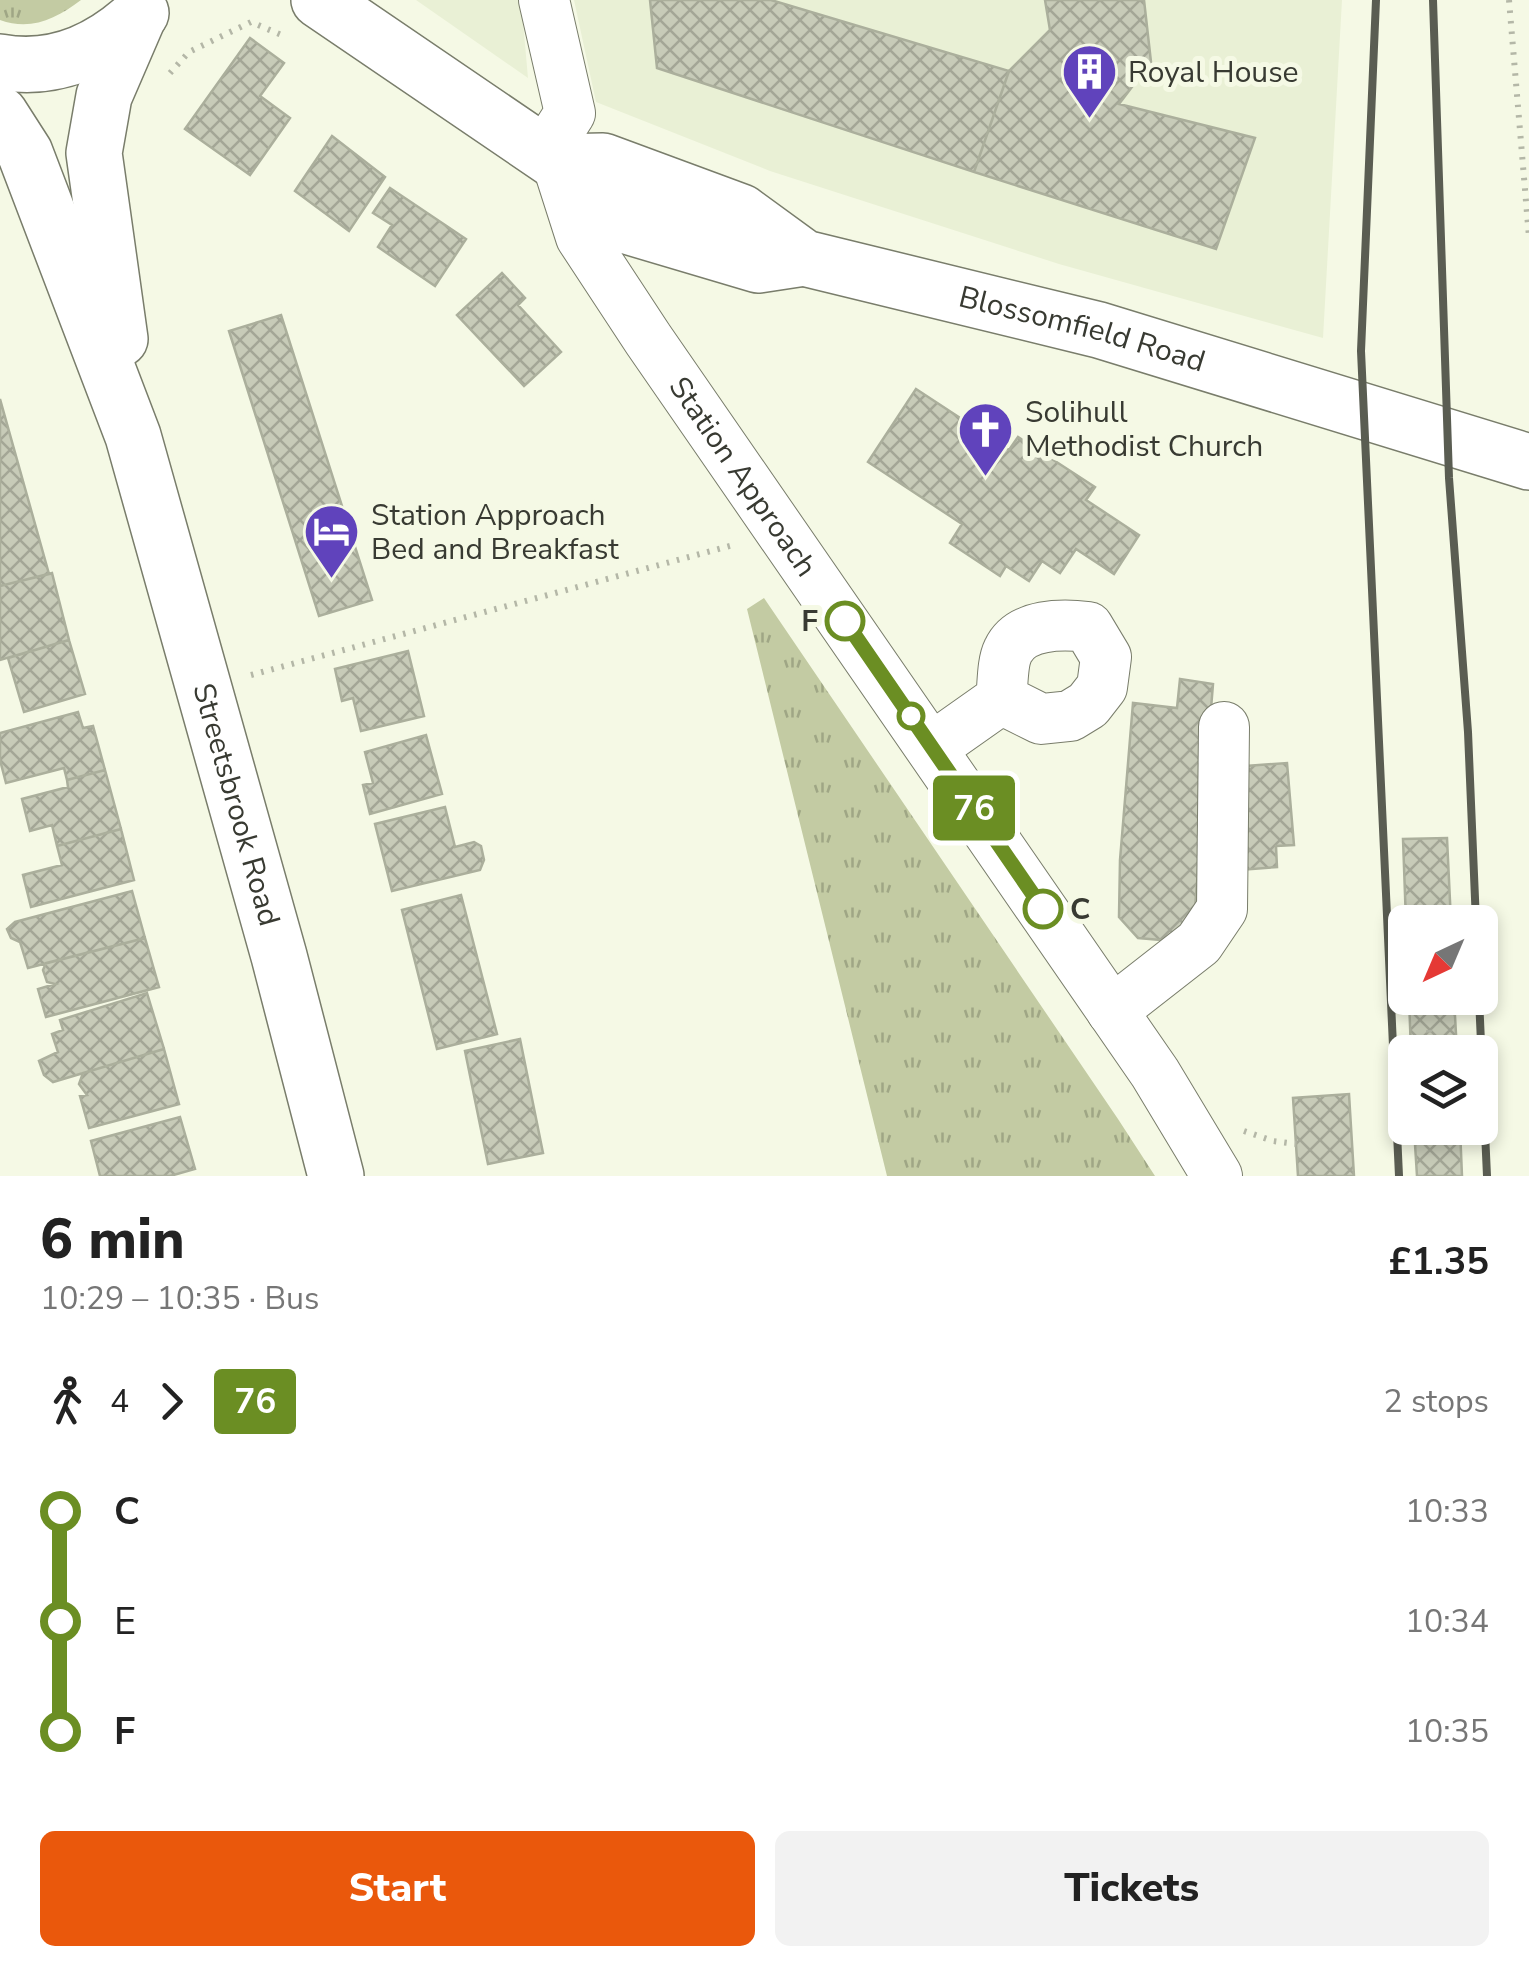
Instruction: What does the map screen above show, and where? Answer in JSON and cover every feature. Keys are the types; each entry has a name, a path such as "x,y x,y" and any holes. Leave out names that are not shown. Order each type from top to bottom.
{"main road":[{"path":"0,62 17,66 60,63 102,45 145,8"},
{"name":"Streetsbrook Road","path":"133,436 94,153 104,96 145,8"},
{"name":"Blossomfield Road","path":"312,10 550,158 610,220 758,266 804,258 1099,330 1529,462"},
{"name":"Streetsbrook Road","path":"0,114 25,153 133,436 336,1176"}],"street":[{"path":"544,0 570,113 550,158"},
{"name":"Station Approach","path":"550,158 581,236 1156,1073 1217,1176"},
{"path":"932,748 1001,698"},
{"path":"1112,1011 1199,943 1222,910 1224,727"}],"path":[{"path":"1510,0 1529,237"},
{"path":"164,79 189,52 251,22 312,10"},
{"path":"204,688 748,541"},
{"path":"1430,1030 1430,1035"},
{"path":"1244,1131 1273,1142 1296,1144"}],"shaded area":[{"path":"416,0 521,0 528,78"},
{"path":"574,0 1342,0 1323,338 1059,264 770,171 596,102"}],"green space":[{"path":"0,0 81,0 53,18 22,24 0,20"},
{"path":"764,598 1155,1176 887,1176 747,609"}],"building":[{"path":"650,0 771,0 1009,71 974,172 657,68"},
{"name":"Royal House","path":"1045,0 1144,0 1151,62 1119,104 1255,138 1216,249 974,172 1009,71 1050,30"},
{"path":"250,38 284,63 260,96 290,118 250,175 185,129"},
{"path":"332,136 385,177 349,231 295,191"},
{"path":"390,188 466,239 435,286 378,247 392,225 373,213"},
{"path":"502,273 525,298 518,305 561,352 524,386 457,315"},
{"path":"281,315 372,600 319,616 229,331"},
{"name":"Solihull Methodist Church","path":"916,389 1009,450 1018,437 1095,487 1086,500 1139,535 1114,574 1076,549 1060,573 1042,561 1029,581 1006,566 1000,576 950,543 962,524 868,462"},
{"path":"0,399 49,574 0,586"},
{"path":"52,573 69,640 0,660 0,586"},
{"path":"69,640 85,694 24,712 8,658"},
{"path":"408,651 424,716 361,731 353,698 342,701 335,669"},
{"path":"1180,679 1213,684 1194,920 1172,941 1138,938 1119,917 1133,703 1177,708"},
{"path":"78,712 83,728 93,726 105,770 67,780 64,768 6,783 0,760 0,733"},
{"path":"426,735 442,794 370,814 363,785 373,783 365,752"},
{"path":"1287,763 1294,845 1276,846 1277,867 1240,870 1233,767"},
{"path":"105,770 121,829 57,846 52,825 30,831 22,799 68,787 67,780"},
{"path":"445,807 455,847 474,842 481,846 484,860 480,870 392,891 375,824"},
{"path":"121,829 134,880 31,907 23,875 62,865 57,846"},
{"path":"1447,838 1450,905 1405,905 1403,839"},
{"path":"132,891 145,938 28,968 20,942 11,938 7,929 15,922"},
{"path":"461,895 497,1034 437,1049 402,910"},
{"path":"145,938 159,987 46,1017 38,989 55,984 47,982 43,970 46,963"},
{"path":"147,993 164,1049 53,1082 44,1075 39,1061 58,1052 52,1034 63,1030 60,1020"},
{"path":"1410,1015 1455,1015 1456,1035 1410,1035"},
{"path":"520,1039 543,1153 488,1164 465,1051"},
{"path":"164,1049 179,1104 89,1128 80,1096 87,1095 79,1084 83,1073"},
{"path":"1349,1094 1354,1176 1298,1176 1293,1098"},
{"path":"180,1117 195,1169 170,1176 100,1176 91,1141"},
{"path":"1415,1145 1461,1145 1462,1176 1417,1176"}],"railway":[{"path":"1376,0 1361,351 1399,1176"},
{"path":"1433,0 1449,478 1468,732 1475,905"},
{"path":"1480,1015 1487,1176"}],"bus line":[{"name":"76","path":"845,621 1043,909"}],"place":[{"name":"Royal House","path":"1089,121"},
{"name":"Solihull Methodist Church","path":"986,478"},
{"name":"Station Approach Bed and Breakfast","path":"332,581"},
{"name":"F","path":"845,621"},
{"name":"C","path":"1043,909"}]}
